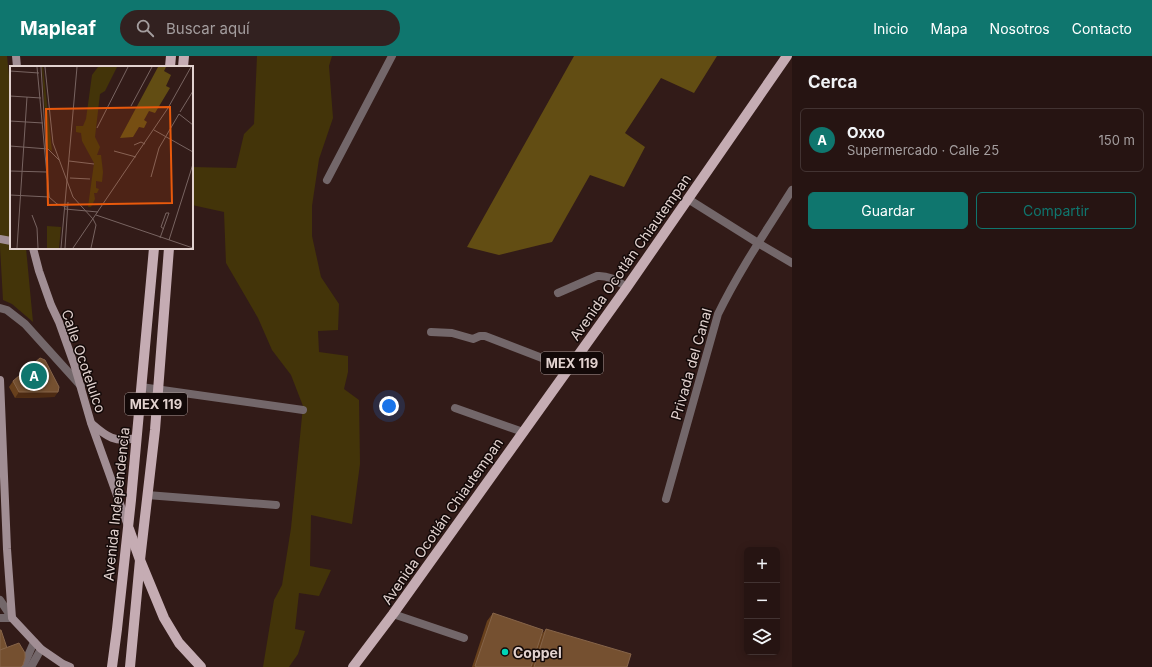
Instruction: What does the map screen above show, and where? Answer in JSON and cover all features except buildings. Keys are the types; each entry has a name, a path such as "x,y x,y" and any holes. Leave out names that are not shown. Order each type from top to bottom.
{"main road":[{"path":"16,56 17,66"},
{"path":"170,66 171,56"},
{"path":"183,66 184,56"},
{"name":"Avenida Ocotlán Chiautempan","path":"353,667 393,614 627,286 787,56"},
{"path":"0,239 10,241"},
{"name":"Calle Ocotelulco","path":"34,249 39,271 50,305 59,322 81,386 91,423 128,527"},
{"name":"Avenida Independencia","path":"112,667 128,527 154,249"},
{"name":"MEX 119","path":"130,667 140,560 155,430 168,249"},
{"path":"0,380 2,458 12,618 41,649 65,666"},
{"path":"91,423 112,439 124,440 136,438"},
{"path":"128,527 164,618 172,633 189,655 201,667"}],"street":[{"path":"327,180 392,56"},
{"name":"Privada del Canal","path":"666,499 718,314 729,291 792,190"},
{"path":"688,199 758,243 792,262"},
{"path":"558,293 597,276 612,278 627,286"},
{"path":"0,308 8,310 25,324 81,386"},
{"path":"431,332 456,333 473,339 480,336 485,336 568,368"},
{"path":"141,387 303,410"},
{"path":"455,408 523,432"},
{"path":"147,495 276,506"},
{"path":"0,600 12,618"},
{"path":"393,614 464,638"},
{"path":"0,618 12,618"},
{"path":"23,667 34,642"},
{"path":"31,667 41,649"}],"shaded area":[{"path":"0,56 7,56 10,85 10,249 26,249 33,322 12,304 3,300 0,247"},
{"path":"257,56 332,56 329,66 333,118 319,159 312,206 312,236 321,277 339,304 338,330 318,331 319,352 348,356 348,372 344,389 359,400 360,464 352,524 311,515 310,566 331,570 319,596 299,593 295,629 305,631 298,654 289,667 263,667 274,600 282,585 291,528 303,406 291,375 272,350 258,318 226,263 224,212 193,205 193,167 236,168 244,134 254,124"},
{"path":"574,56 717,56 694,93 661,78 625,133 645,147 624,187 590,175 552,242 499,255 467,247"}],"place":[{"name":"Oxxo","path":"34,376"},
{"name":"Coppel","path":"505,652"}]}
